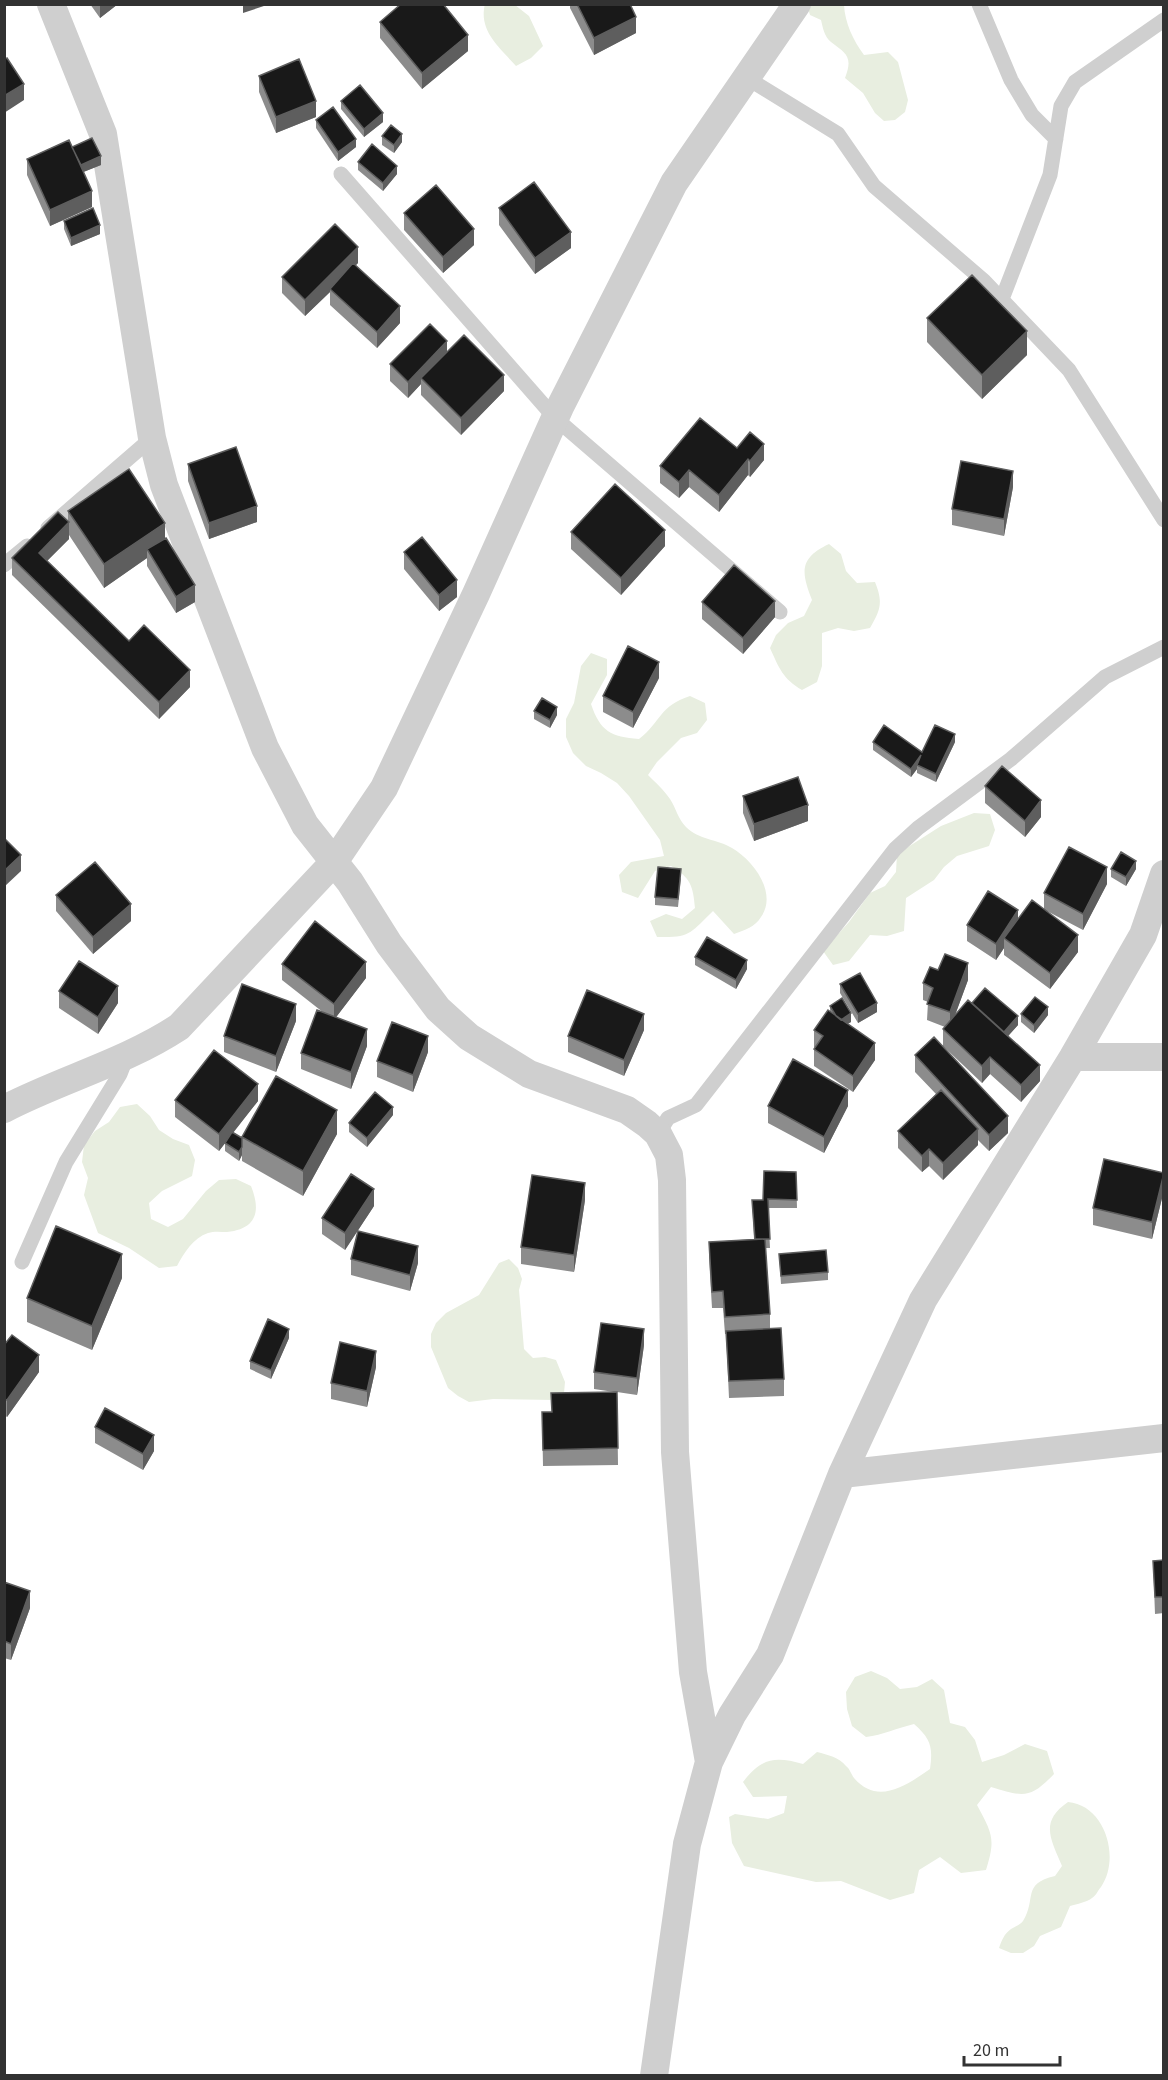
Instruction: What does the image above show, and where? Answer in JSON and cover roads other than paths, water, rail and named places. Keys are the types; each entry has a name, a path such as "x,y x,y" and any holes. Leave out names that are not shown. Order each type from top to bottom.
{"street":[{"path":"51,4 103,134 152,438 164,485 265,748 305,825 350,882 389,944 438,1009 469,1037 529,1074 627,1110 658,1134 669,1155 672,1180 675,1452 693,1672 709,1762"},
{"path":"4,1109 128,1056 153,1044 179,1027 334,862 384,788 476,594 555,418 674,183 797,4"},
{"path":"654,2076 687,1844 709,1762 732,1715 770,1655 842,1474 923,1300 1073,1057 1143,935 1164,874"},
{"path":"1073,1057 1164,1057"},
{"path":"842,1474 1164,1438"}],"lane":[{"path":"979,4 1011,80 1032,115 1056,139"},
{"path":"1002,299 1050,175 1061,106 1075,82 1164,20"},
{"path":"747,78 838,134 874,186 984,281 1069,370 1164,520"},
{"path":"341,174 555,418 780,612"},
{"path":"4,565 152,438"},
{"path":"658,1134 668,1118 696,1105 895,849 918,828 1011,759 1105,677 1164,647"},
{"path":"22,1262 66,1162 120,1074 128,1056"}]}
